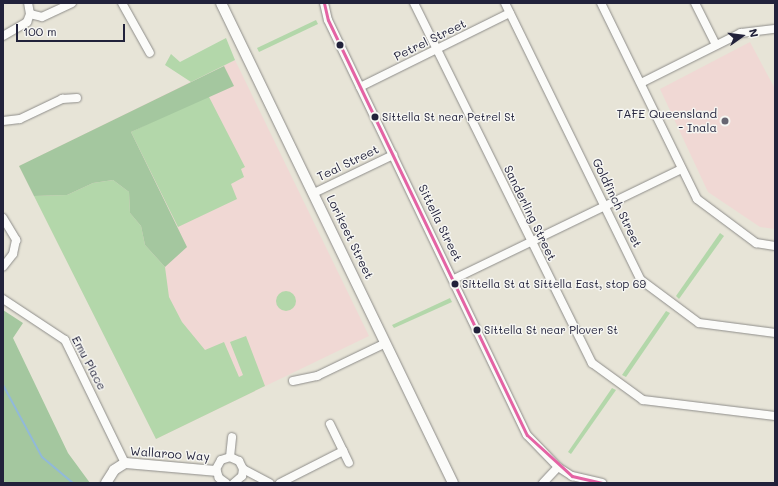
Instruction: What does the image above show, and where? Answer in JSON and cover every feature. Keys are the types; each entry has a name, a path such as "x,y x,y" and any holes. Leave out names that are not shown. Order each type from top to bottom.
{"street":[{"path":"3,36 17,30 30,14 28,3"},
{"path":"30,14 42,17 72,3"},
{"path":"122,3 150,53"},
{"name":"Lorikeet Street","path":"221,3 453,483"},
{"name":"Sittella Street","path":"324,3 328,20 454,279 527,435 558,467 572,476 602,483"},
{"name":"Sanderling Street","path":"414,3 584,353 597,367 652,403 775,416"},
{"name":"Goldfinch Street","path":"505,3 604,206 649,289 699,323 775,333"},
{"path":"601,3 682,170 705,208 756,243 775,246"},
{"path":"695,3 716,45"},
{"name":"Petrel Street","path":"360,86 437,50 510,13"},
{"path":"641,83 716,45 742,34 775,29"},
{"path":"3,121 20,119 62,99 77,98"},
{"name":"Teal Street","path":"314,193 393,155"},
{"path":"454,279 682,170"},
{"path":"3,218 16,240 13,254 3,267"},
{"name":"Emu Place","path":"3,299 65,340 125,463"},
{"path":"293,381 316,376 386,343"},
{"path":"330,424 349,463"},
{"path":"230,456 232,438"},
{"path":"280,483 343,451"},
{"path":"230,456 240,461 243,468 242,476 234,483"},
{"path":"226,483 216,471 221,460 230,456"},
{"name":"Wallaroo Way","path":"106,483 114,470 125,463 216,471"},
{"path":"543,483 558,467"},
{"path":"243,468 269,483"}],"shaded area":[{"name":"TAFE Queensland - Inala","path":"750,42 775,89 775,229 760,227 708,192 660,89"},
{"path":"235,60 369,336 156,439 19,166"}],"green space":[{"path":"316,20 318,24 259,52 257,48"},
{"path":"226,38 235,60 191,82 165,65 171,54 180,62"},
{"path":"224,66 234,86 131,132 187,247 165,267 145,245 141,226 130,213 129,192 113,180 93,183 67,195 34,196 19,166"},
{"path":"208,95 245,167 241,169 244,177 231,184 237,199 178,227 131,132"},
{"path":"113,180 129,192 130,213 141,226 145,245 165,267 169,297 182,322 205,350 224,342 239,377 243,375 230,342 246,336 265,386 156,439 34,196 67,195 93,183"},
{"path":"720,233 724,236 679,299 676,296"},
{"path":"286,291 293,294 296,301 293,308 286,311 279,308 276,301 279,294"},
{"path":"450,298 452,302 394,328 392,325"},
{"path":"3,310 23,323 13,338 68,453 90,483 3,483"},
{"path":"666,311 670,313 626,377 622,375"},
{"path":"612,388 616,390 571,454 568,452"}],"waterway":[{"path":"3,385 42,457 73,483"}],"transit line":[{"path":"324,3 328,20 527,435 572,476 602,483"}],"place":[{"name":"Sittella St near Petrel St","path":"375,117"},
{"name":"TAFE Queensland - Inala","path":"725,121"},
{"name":"Sittella St at Sittella East, stop 69","path":"455,284"},
{"name":"Sittella St near Plover St","path":"477,330"}]}
